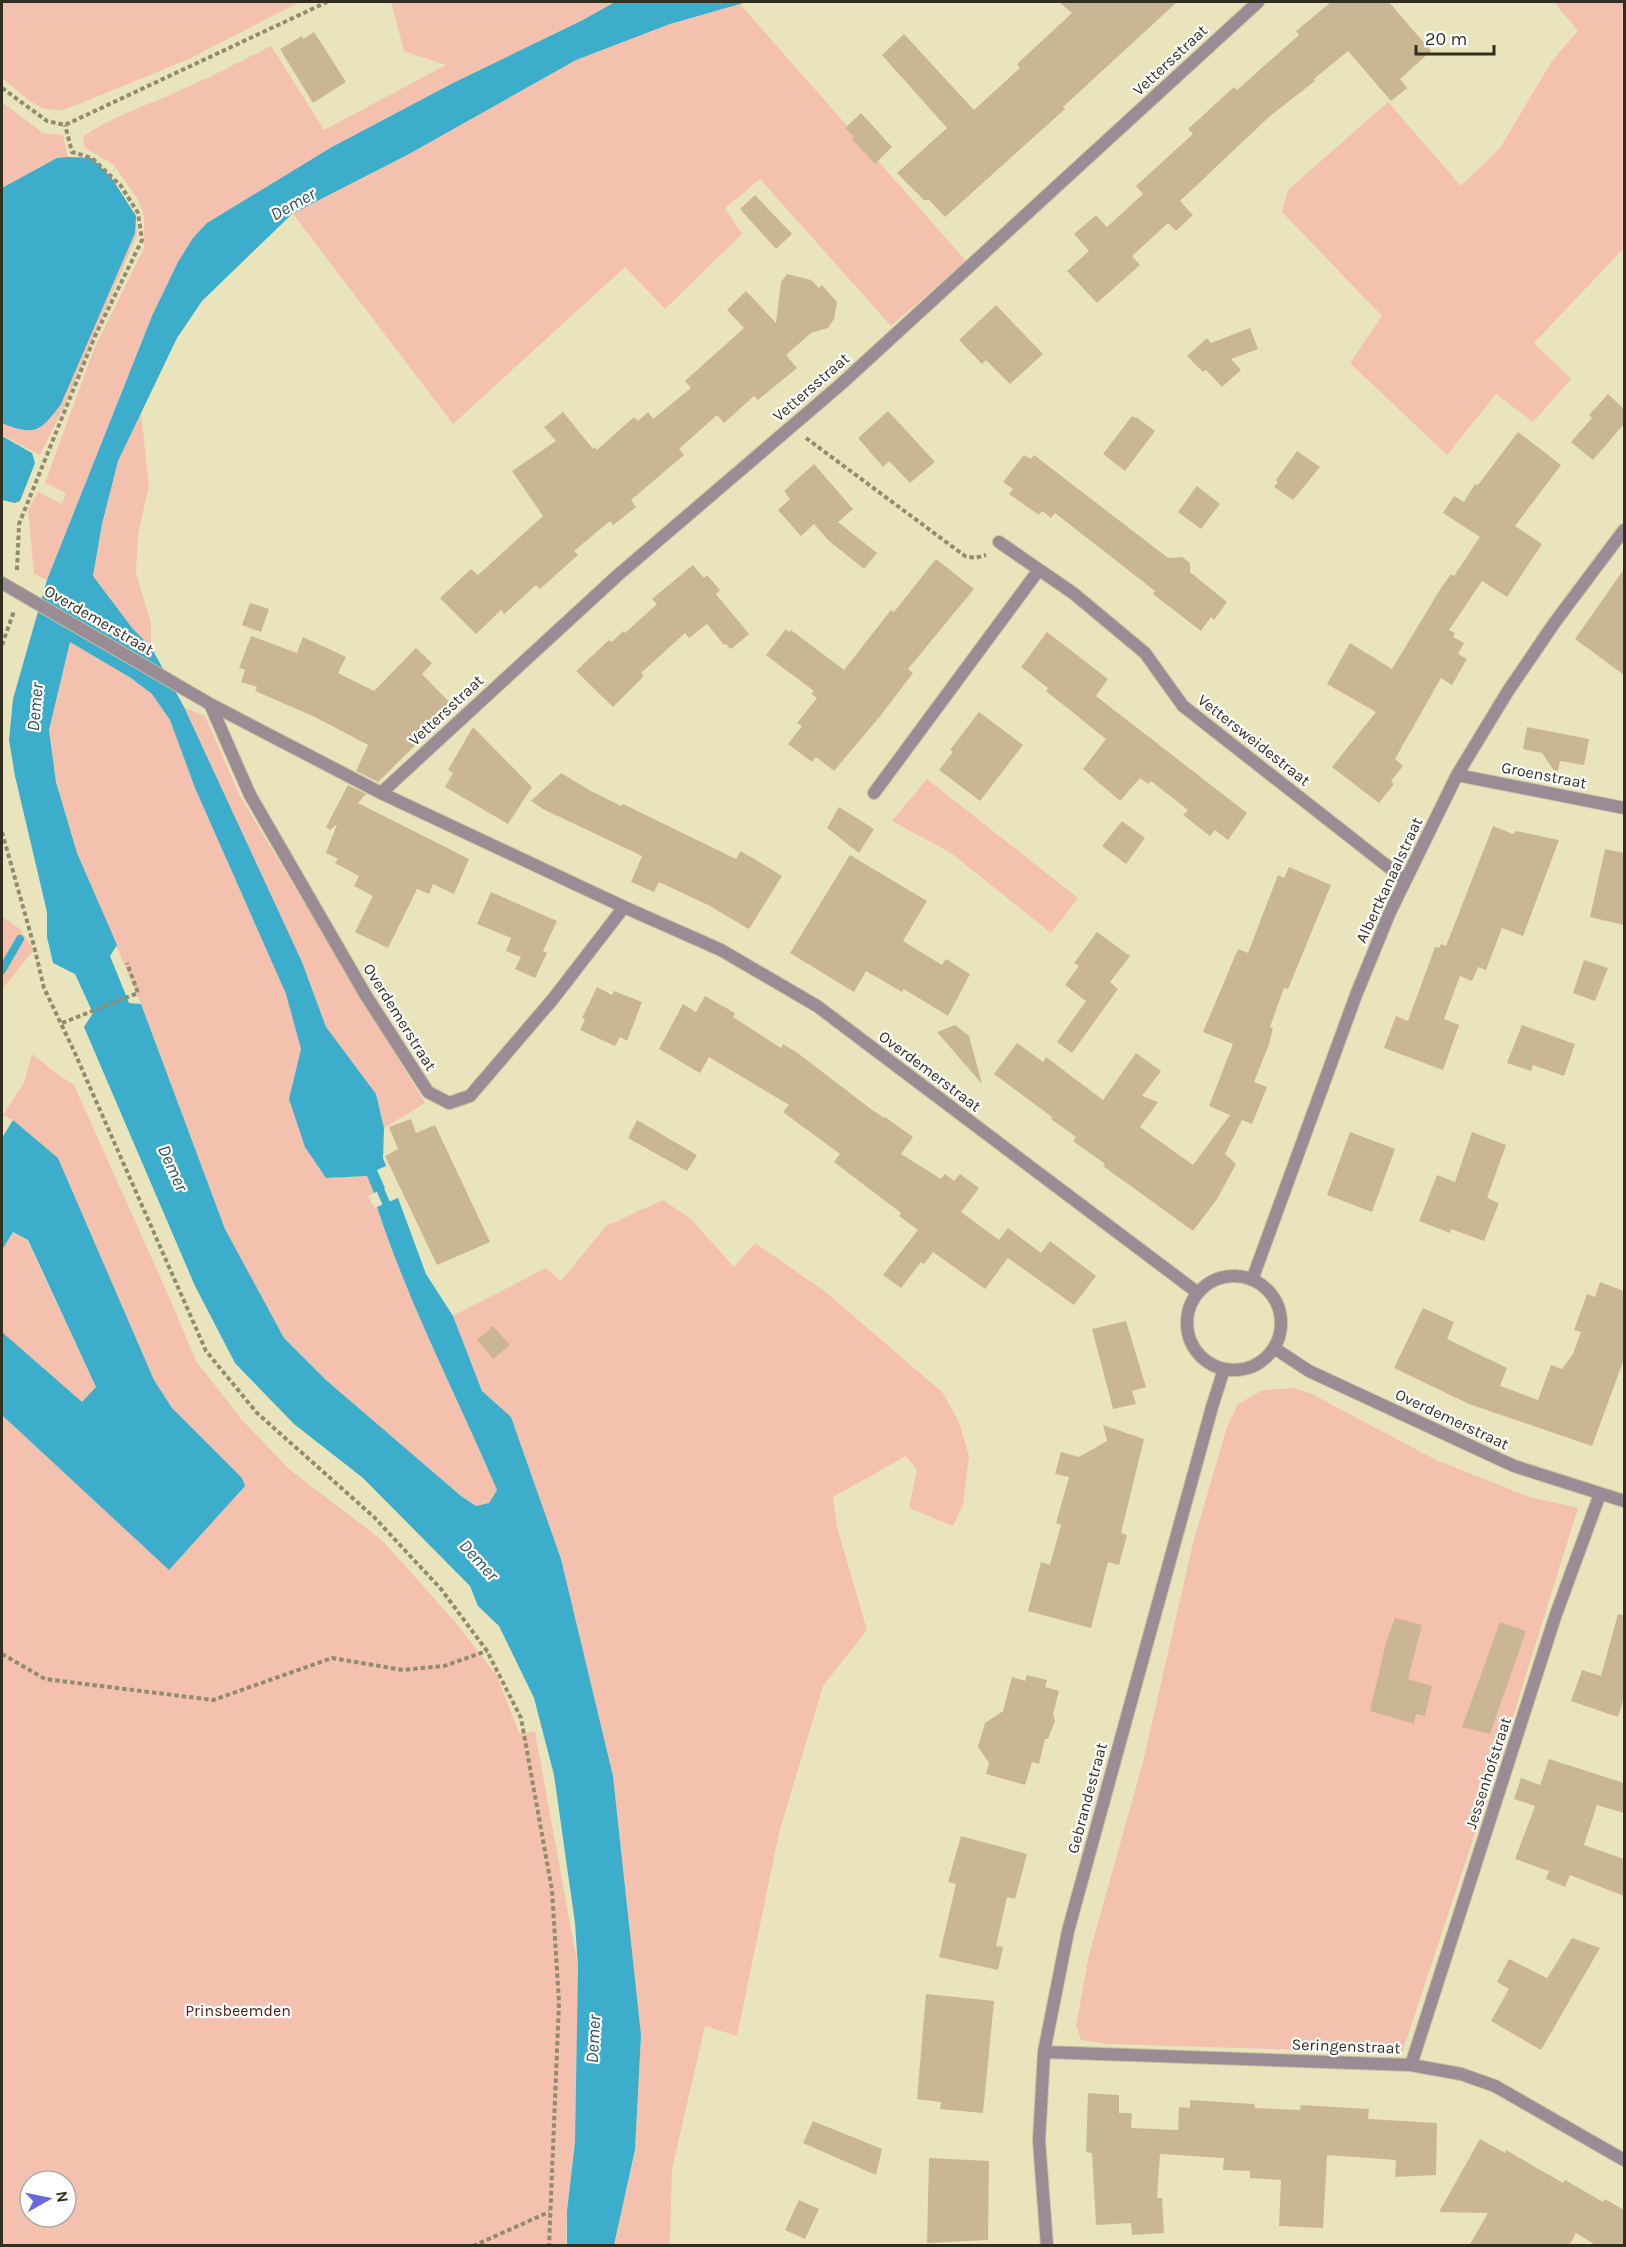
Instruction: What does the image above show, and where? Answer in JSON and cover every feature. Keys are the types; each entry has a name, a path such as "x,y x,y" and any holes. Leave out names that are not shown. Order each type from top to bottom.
{"street":[{"name":"Vettersstraat","path":"381,793 618,575 875,353 1258,2"},
{"name":"Albertkanaalstraat","path":"1252,1280 1356,995 1390,912 1457,775 1508,691 1624,530"},
{"name":"Vettersweidestraat","path":"999,542 1073,593 1145,653 1183,706 1405,880"},
{"path":"874,793 1038,571"},
{"name":"Overdemerstraat","path":"5,585 210,704 381,793 721,950 817,1006 1198,1293"},
{"name":"Overdemerstraat","path":"210,704 250,795 365,994 428,1092 449,1103 470,1096 553,999 624,907"},
{"name":"Groenstraat","path":"1457,775 1624,808"},
{"path":"1238,1276 1252,1280 1266,1288 1275,1301 1280,1317 1280,1333 1274,1348 1265,1359 1252,1367 1238,1370 1224,1369 1206,1362 1193,1347 1187,1329 1189,1310 1198,1293 1209,1283 1223,1278 1238,1276"},
{"name":"Overdemerstraat","path":"1274,1348 1309,1371 1514,1466 1600,1494 1624,1497"},
{"name":"Gebrandestraat","path":"1047,2246 1039,2141 1044,2052 1068,1931 1208,1418 1224,1369"},
{"name":"Jessenhofstraat","path":"1411,2065 1555,1617 1600,1494"},
{"name":"Seringenstraat","path":"1044,2052 1411,2065 1461,2074 1495,2086 1624,2160"}],"path":[{"path":"2,88 47,121 65,126 327,2"},
{"path":"5,585 18,568 19,525 95,336 142,240 138,213 121,186 92,158 72,152 65,126"},
{"path":"790,427 965,556 975,558 985,556 999,542"},
{"path":"2,645 27,597"},
{"path":"2,832 44,988 62,1023 206,1351 257,1413 374,1517 441,1589 487,1651 520,1718 552,1890 559,2002 549,2246"},
{"path":"62,1023 138,993 127,963"},
{"path":"2,1654 45,1679 213,1700 332,1658 403,1670 444,1666 487,1651"},
{"path":"473,2246 549,2212"}],"green space":[{"path":"2,2 300,2 189,59 64,110 44,109 30,101 2,78"},
{"path":"391,2 615,2 332,147 152,316 47,580 34,574 28,510 38,492 62,504 66,493 45,483 94,349 144,248 144,216 137,198 113,164 85,148 83,137 117,117 191,86 271,46 324,130 446,65 404,51"},
{"path":"1554,2 1624,2 1624,248 1534,343 1571,379 1533,422 1496,394 1447,455 1350,363 1382,316 1282,212 1288,190 1388,102 1461,186 1500,148 1552,61 1578,31"},
{"path":"740,4 966,261 891,326 760,179 725,208 742,234 665,309 625,267 453,424 293,214 409,154 576,60 670,24"},
{"path":"2,102 43,133 63,135 68,157 83,157 97,164 111,177 136,216 137,235 69,396 40,455 2,435"},
{"path":"141,413 149,485 138,535 136,573 151,623 151,647 133,629 93,576 102,524 118,460"},
{"path":"70,641 131,678 152,694 170,720 195,788 286,994 301,1049 289,1099 326,1178 367,1176 374,1193 368,1196 374,1208 377,1207 418,1315 497,1490 489,1503 476,1506 461,1496 326,1380 284,1338 225,1229 141,1004 77,853 56,782 49,730"},
{"path":"184,707 205,716 240,796 425,1103 384,1128 376,1094 326,1027 302,962"},
{"path":"927,779 1078,898 1051,933 951,853 892,821"},
{"path":"2,916 20,929 34,950 2,989"},
{"name":"Prinsbeemden","path":"32,1054 74,1085 196,1361 243,1421 289,1469 383,1541 457,1624 497,1676 519,1733 535,1732 578,1967 575,2142 567,2211 566,2245 2,2245 2,1415 242,1478 172,1408 154,1380 58,1158 13,1120 3,1115 24,1083"},
{"path":"663,1200 691,1219 734,1267 755,1243 827,1293 943,1393 959,1422 969,1456 963,1505 953,1526 909,1508 917,1470 906,1456 833,1497 837,1527 867,1630 823,1686 779,1833 737,2036 705,2026 672,2169 670,2245 614,2245 635,2152 641,2035 613,1776 561,1559 511,1417 482,1391 453,1316 546,1268 561,1281 606,1226"},
{"path":"13,1232 27,1240 96,1387 82,1402 2,1332 2,1250"},
{"path":"1294,1388 1312,1394 1436,1460 1530,1497 1578,1508 1502,1752 1402,2053 1108,2044 1081,2040 1076,2025 1089,1955 1143,1762 1193,1543 1227,1427 1238,1404 1263,1390"}],"water":[{"path":"615,2 747,2 670,24 576,60 409,154 292,214 202,301 177,338 118,461 102,524 93,576 133,629 151,647 184,707 302,962 326,1027 376,1094 384,1128 383,1158 386,1166 377,1170 385,1188 374,1193 367,1176 326,1178 305,1147 289,1099 301,1049 286,994 195,788 170,720 152,694 131,678 70,642 49,730 56,782 77,853 117,945 110,956 129,1003 141,1004 225,1229 284,1338 326,1380 461,1496 476,1506 489,1503 497,1490 418,1315 377,1207 398,1198 426,1274 453,1316 482,1391 511,1417 561,1559 613,1776 641,2035 635,2150 614,2245 567,2245 567,2211 575,2142 578,1967 575,1923 554,1775 534,1698 499,1626 478,1606 470,1586 363,1478 294,1424 235,1363 195,1286 84,1027 93,1013 75,974 53,963 47,937 47,912 15,776 9,740 13,699 47,580 152,316 178,262 193,238 207,223 332,147"},
{"path":"57,158 92,158 111,177 136,216 135,233 61,404 42,426 22,430 2,423 2,188"},
{"path":"2,436 32,453 35,463 20,501 15,503 2,500"},
{"path":"13,1120 58,1158 154,1380 172,1408 242,1478 245,1486 169,1570 2,1415 2,1332 82,1402 96,1387 28,1240 13,1232 2,1250 2,1138"}],"building":[{"path":"1059,2 1177,2 1063,107 1065,109 945,217 897,173 947,128 882,55 904,34 974,110 1020,68 1017,64 1072,13"},
{"path":"1331,2 1389,2 1431,51 1400,79 1407,88 1391,101 1348,51 1314,79 1315,81 1270,116 1180,201 1193,215 1176,231 1168,223 1132,256 1140,265 1097,303 1067,271 1089,251 1074,234 1096,215 1107,227 1143,194 1136,186 1193,134 1188,129 1234,87 1237,90 1299,35 1296,31"},
{"path":"314,32 346,82 313,103 280,49"},
{"path":"861,113 892,147 875,164 845,128"},
{"path":"755,195 792,234 776,249 740,209"},
{"path":"787,274 811,280 819,288 822,285 837,302 834,319 828,328 811,333 786,355 797,368 758,400 754,396 724,423 717,415 679,449 684,455 631,500 636,507 613,525 610,521 574,551 578,555 540,589 536,585 504,614 501,610 476,634 440,598 471,569 478,575 543,516 512,471 556,441 544,427 563,412 593,449 595,447 597,450 634,417 638,421 648,412 653,419 691,388 685,381 744,328 727,310 746,291 776,323 781,282"},
{"path":"996,305 1043,354 1010,384 986,360 982,364 959,340"},
{"path":"1250,328 1258,349 1231,359 1241,370 1222,387 1206,370 1203,372 1187,356 1207,338 1211,343"},
{"path":"1608,394 1624,409 1624,424 1593,460 1571,442 1592,418 1589,415"},
{"path":"888,411 935,462 910,483 889,461 883,467 858,438"},
{"path":"1132,416 1155,431 1125,471 1103,454"},
{"path":"1518,432 1561,465 1515,526 1542,544 1507,597 1482,581 1449,630 1455,633 1453,637 1464,643 1458,654 1467,659 1452,685 1441,678 1395,759 1403,766 1391,781 1394,784 1379,803 1332,767 1376,712 1327,684 1350,643 1392,669 1441,588 1451,574 1454,576 1480,537 1443,513 1454,496 1464,502 1475,484 1478,485"},
{"path":"1297,451 1320,467 1293,500 1274,487 1278,482 1276,480"},
{"path":"1024,455 1031,459 1034,455 1168,558 1182,557 1190,563 1190,572 1227,602 1214,620 1211,617 1201,631 1153,594 1155,591 1055,513 1051,518 1042,511 1039,515 1009,494 1013,489 1003,482"},
{"path":"814,464 853,509 838,522 877,553 864,569 828,540 814,524 801,536 778,510 790,499 784,491"},
{"path":"1197,486 1220,504 1201,529 1178,512"},
{"path":"936,559 974,589 908,669 913,673 834,771 816,757 812,762 788,744 802,726 797,723 817,698 811,694 814,691 766,655 786,629 789,632 791,630 844,670 891,610 894,612"},
{"path":"693,565 704,578 707,575 720,590 716,594 749,634 731,649 726,644 724,645 707,624 689,638 685,633 641,673 644,676 613,707 576,671 609,640 612,642 623,631 625,633 657,604 652,599"},
{"path":"1624,569 1624,675 1575,639"},
{"path":"250,603 269,609 261,632 242,625"},
{"path":"1047,632 1108,679 1096,696 1247,813 1228,840 1215,830 1210,836 1183,815 1188,810 1151,781 1148,784 1140,778 1120,801 1083,769 1106,739 1046,691 1048,688 1021,667"},
{"path":"251,636 297,653 303,637 346,657 338,673 374,691 416,648 432,663 422,674 454,707 378,782 356,771 368,745 315,717 255,691 257,687 241,682 245,670 239,668"},
{"path":"979,712 1023,745 980,801 939,770 953,752 950,750"},
{"path":"473,727 532,787 508,824 445,787 453,773 448,770"},
{"path":"1527,727 1589,739 1584,765 1560,761 1557,775 1542,753 1523,749"},
{"path":"561,773 621,806 623,804 736,859 741,851 782,876 749,929 708,905 659,882 654,892 631,882 642,856 543,809 531,801"},
{"path":"348,785 366,794 358,803 469,859 454,894 433,884 429,894 417,889 388,948 355,932 373,896 354,886 359,876 335,863 338,859 326,853 337,824 330,830 326,827"},
{"path":"839,807 874,829 859,853 827,828"},
{"path":"1122,821 1145,838 1126,864 1102,846"},
{"path":"1493,826 1513,834 1516,831 1559,840 1523,936 1502,928 1486,970 1478,967 1472,981 1460,976 1444,1019 1459,1025 1443,1070 1384,1048 1396,1016 1408,1021 1435,947 1439,948 1441,944 1446,946"},
{"path":"1605,849 1624,853 1624,925 1590,917"},
{"path":"850,855 927,901 903,941 942,965 946,959 970,974 948,1016 904,989 902,992 866,971 854,992 790,953"},
{"path":"1289,867 1331,885 1288,989 1284,988 1270,1027 1273,1028 1269,1044 1254,1082 1267,1087 1252,1124 1242,1120 1225,1154 1236,1164 1217,1199 1193,1231 1103,1166 1105,1164 1073,1141 1076,1137 994,1074 1017,1043 1043,1062 1046,1057 1103,1100 1136,1053 1161,1071 1142,1096 1158,1102 1140,1127 1193,1165 1230,1115 1209,1106 1233,1044 1203,1032 1238,949 1248,953 1278,875 1284,878"},
{"path":"491,892 557,921 543,951 547,953 535,978 515,969 521,957 506,951 511,938 477,924"},
{"path":"1097,932 1130,956 1110,982 1118,989 1072,1053 1057,1042 1086,1001 1065,985 1079,966 1074,963"},
{"path":"1584,960 1608,968 1595,1001 1573,993"},
{"path":"597,987 612,995 614,991 642,1002 627,1041 620,1037 615,1046 580,1030 585,1019 582,1018"},
{"path":"705,996 735,1013 733,1017 781,1048 783,1044 799,1054 872,1110 913,1137 901,1154 941,1179 945,1174 954,1181 960,1174 979,1188 961,1212 999,1240 1008,1228 1041,1253 1050,1241 1096,1276 1074,1305 1008,1258 985,1289 933,1252 924,1264 921,1262 901,1288 883,1275 918,1230 899,1216 901,1213 834,1162 840,1154 783,1112 789,1105 709,1057 700,1073 659,1049 683,1004 696,1012"},
{"path":"955,1025 969,1036 982,1084 937,1032"},
{"path":"1522,1025 1575,1044 1564,1076 1533,1065 1531,1071 1507,1063"},
{"path":"411,1119 416,1133 435,1125 490,1242 437,1265 385,1156 398,1149 389,1127"},
{"path":"637,1120 697,1155 687,1171 628,1138"},
{"path":"1350,1132 1395,1149 1372,1212 1327,1195"},
{"path":"1472,1132 1506,1145 1487,1198 1499,1203 1484,1241 1451,1229 1450,1233 1419,1221 1437,1175 1455,1182"},
{"path":"1600,1282 1624,1291 1624,1359 1592,1446 1469,1404 1394,1368 1423,1308 1454,1322 1447,1339 1507,1368 1500,1386 1538,1400 1551,1365 1562,1369 1573,1354 1581,1332 1574,1330 1587,1294 1595,1297"},
{"path":"1126,1321 1146,1387 1132,1391 1136,1404 1113,1409 1092,1329"},
{"path":"493,1326 510,1345 493,1359 477,1340"},
{"path":"1103,1425 1144,1439 1121,1533 1127,1535 1119,1565 1108,1562 1091,1628 1028,1611 1041,1562 1050,1565 1061,1525 1056,1523 1069,1477 1055,1474 1061,1452 1079,1457 1107,1441"},
{"path":"1618,1614 1624,1615 1624,1698 1618,1717 1571,1701 1582,1670 1601,1676"},
{"path":"1395,1618 1422,1625 1408,1679 1432,1686 1425,1716 1416,1714 1414,1724 1370,1711 1386,1643"},
{"path":"1500,1622 1526,1631 1490,1734 1462,1727"},
{"path":"1027,1675 1047,1680 1045,1687 1059,1691 1053,1714 1055,1721 1048,1739 1045,1739 1039,1764 1032,1762 1025,1785 986,1774 989,1763 978,1747 985,1723 1003,1711 1012,1677 1025,1681"},
{"path":"1549,1759 1624,1783 1624,1813 1597,1805 1584,1845 1624,1859 1624,1896 1570,1875 1565,1887 1546,1879 1549,1871 1515,1859 1535,1806 1514,1799 1521,1778 1540,1785"},
{"path":"961,1836 1027,1854 1015,1899 1007,1897 996,1946 1003,1947 998,1970 939,1957 956,1884 948,1882"},
{"path":"1572,1938 1600,1948 1541,2050 1491,2021 1509,1989 1497,1982 1509,1959 1547,1978"},
{"path":"926,1994 994,2001 983,2113 940,2109 941,2102 917,2099"},
{"path":"1088,2093 1119,2095 1119,2113 1132,2113 1131,2128 1178,2130 1179,2107 1190,2108 1190,2100 1254,2104 1255,2108 1300,2110 1301,2105 1369,2109 1368,2119 1437,2123 1436,2175 1395,2177 1396,2160 1327,2155 1323,2228 1279,2226 1281,2180 1250,2178 1250,2171 1223,2170 1224,2158 1160,2154 1157,2198 1162,2198 1164,2233 1132,2235 1131,2223 1096,2225 1092,2153 1086,2152"},
{"path":"813,2121 882,2149 876,2175 803,2143"},
{"path":"1480,2139 1505,2153 1506,2150 1563,2183 1565,2180 1603,2202 1605,2199 1624,2210 1624,2246 1597,2246 1576,2233 1569,2246 1469,2246 1488,2213 1439,2212"},
{"path":"929,2158 989,2161 988,2240 927,2243"},
{"path":"799,2200 819,2209 805,2239 785,2230"}],"waterway":[{"path":"2,970 20,939"},
{"name":"Demer","path":"377,1182 390,1212"}]}
